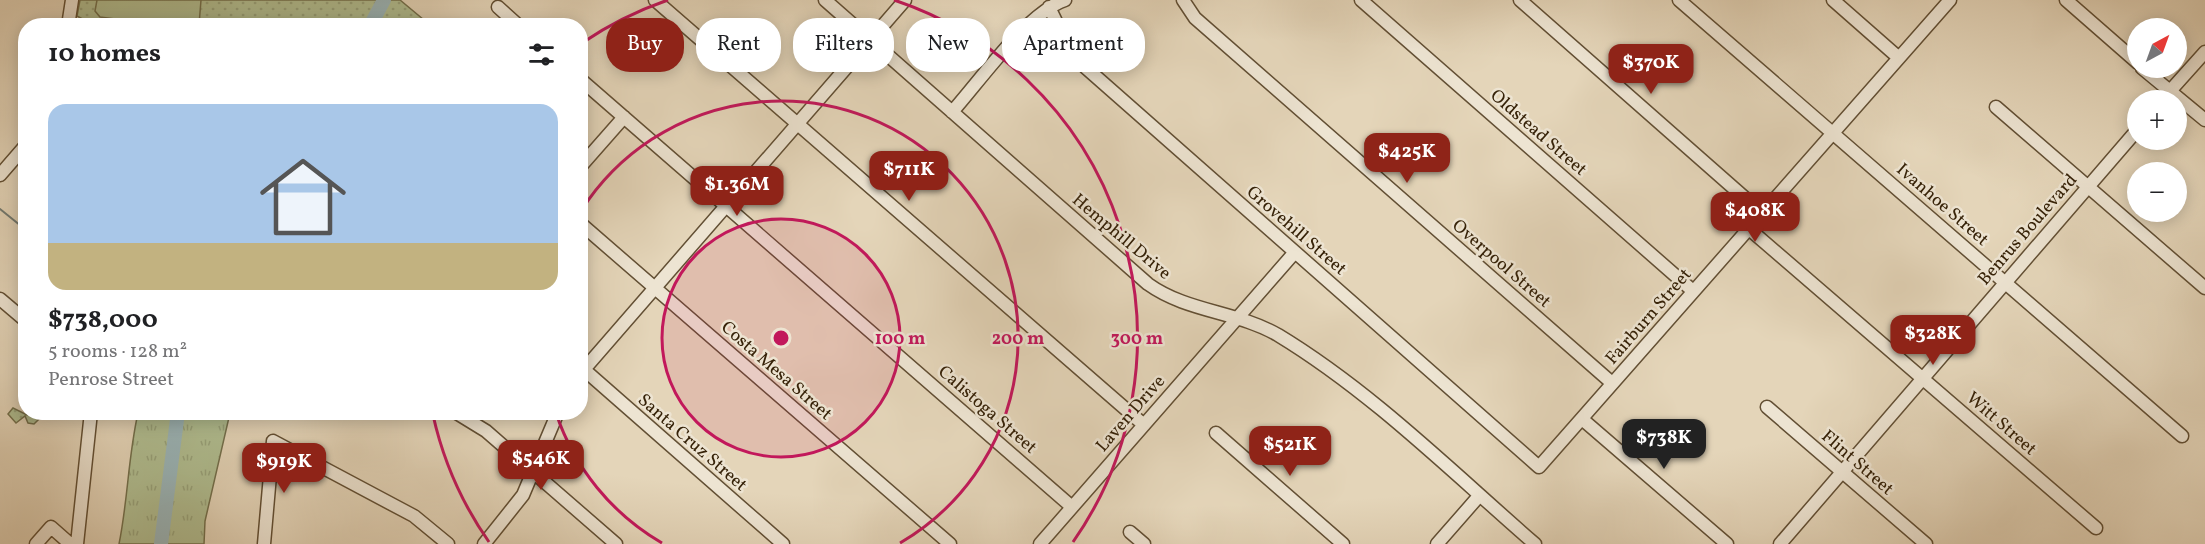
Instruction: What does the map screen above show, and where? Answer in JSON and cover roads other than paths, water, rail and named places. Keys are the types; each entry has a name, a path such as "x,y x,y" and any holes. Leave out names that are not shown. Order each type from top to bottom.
{"street":[{"path":"69,18 72,0"},
{"path":"655,0 1144,425"},
{"name":"Hemphill Drive","path":"825,0 846,18"},
{"path":"889,18 905,0"},
{"path":"952,112 1032,21 1049,7 1065,0"},
{"name":"Overpool Street","path":"1183,0 1195,18 1612,383"},
{"name":"Oldstead Street","path":"1361,0 1693,291"},
{"path":"1520,0 1762,213"},
{"name":"Ivanhoe Street","path":"1679,0 2182,436"},
{"path":"1833,0 1899,58"},
{"name":"Fairburn Street","path":"1539,467 1950,0"},
{"path":"2066,0 2127,53"},
{"path":"498,7 510,18"},
{"name":"Grovehill Street","path":"1049,7 1066,42 1085,67 1539,467"},
{"path":"2171,90 2205,52"},
{"name":"Hemphill Drive","path":"894,60 1153,288 1181,303 1238,317 1276,334 1352,385 1535,544"},
{"path":"588,363 843,72"},
{"path":"2151,78 2161,90"},
{"name":"Calistoga Street","path":"588,86 1072,507"},
{"path":"1996,107 2205,288"},
{"path":"2187,109 2205,120"},
{"path":"588,158 624,117"},
{"name":"Benrus Boulevard","path":"1780,544 2127,142"},
{"path":"0,175 18,158"},
{"name":"Witt Street","path":"1748,228 2096,528"},
{"name":"Costa Mesa Street","path":"588,230 950,544"},
{"name":"Laven Drive","path":"1040,544 1295,252"},
{"path":"0,299 18,314"},
{"name":"Santa Cruz Street","path":"588,375 783,544"},
{"name":"Flint Street","path":"1767,407 1926,544"},
{"path":"1582,419 1727,544"},
{"path":"36,544 51,527 68,542 76,544 90,420"},
{"path":"467,420 486,431 616,544"},
{"path":"484,544 519,501 555,420"},
{"path":"1216,433 1343,544"},
{"path":"264,544 273,441 414,516 448,544"},
{"path":"1437,544 1479,496"},
{"path":"1130,532 1144,544"}],"waterway":[{"path":"374,18 384,0"},
{"path":"0,209 18,224"},
{"path":"161,544 177,420"}]}
